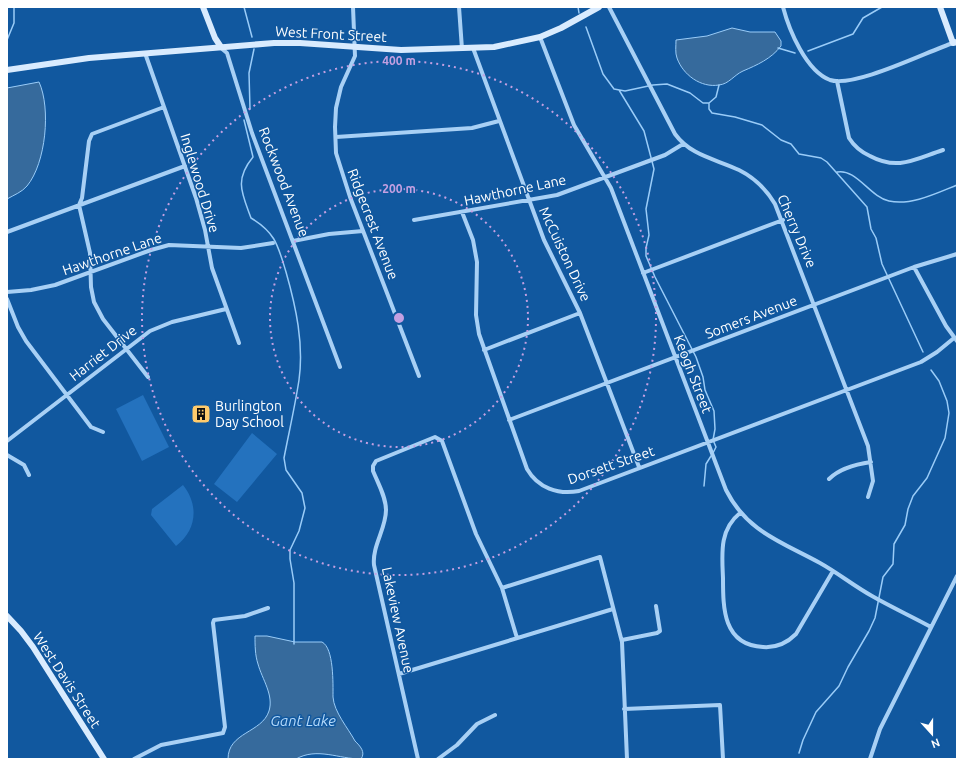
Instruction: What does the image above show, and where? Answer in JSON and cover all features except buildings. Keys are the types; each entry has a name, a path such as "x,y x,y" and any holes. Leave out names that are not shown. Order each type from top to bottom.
{"street":[{"name":"Rockwood Avenue","path":"203,7 215,38 227,53 252,133 340,368"},
{"name":"Ridgecrest Avenue","path":"353,7 356,47 353,61 338,97 335,117 339,166 419,376"},
{"path":"459,7 462,49"},
{"name":"West Front Street","path":"7,70 51,62 145,53 289,43 401,50 462,49 509,45 540,37 599,7"},
{"name":"Cherry Drive","path":"609,7 675,134 683,144 691,150 741,171 751,177 767,192 775,204 783,220 868,446 873,481 868,497"},
{"path":"783,7 795,38 807,60 823,76 837,80 863,78 955,42 940,7"},
{"name":"Keogh Street","path":"540,37 574,125 605,177 617,203 726,490 740,513 764,533 833,571 871,596 931,627"},
{"name":"McCuiston Drive","path":"473,48 499,121 550,254 580,313 640,467"},
{"name":"Inglewood Drive","path":"145,53 201,214 212,268 226,309 240,343"},
{"path":"837,80 849,138 853,145 866,154 879,161 896,165 944,150"},
{"path":"148,377 98,312 92,294 88,242 79,205 82,198 89,141 92,134 164,107"},
{"path":"336,137 472,128 499,121"},
{"name":"Hawthorne Lane","path":"414,220 557,195 665,155 683,144"},
{"path":"7,232 184,166"},
{"name":"Dorsett Street","path":"462,212 473,240 476,255 478,280 476,315 484,350 509,420 527,469 538,483 550,489 565,493 579,491 921,362 955,340"},
{"path":"643,273 783,220"},
{"path":"293,241 330,234 363,231"},
{"name":"Hawthorne Lane","path":"7,292 42,288 91,272 161,246 178,245 241,248 273,244"},
{"name":"Somers Avenue","path":"509,420 914,266 957,254"},
{"path":"914,266 955,340"},
{"path":"7,299 23,335 91,427 102,432"},
{"name":"Harriet Drive","path":"7,441 126,349 163,324 226,309"},
{"path":"484,350 580,313"},
{"name":"Lakeview Avenue","path":"418,759 374,565 374,554 385,519 386,510 373,471 374,464 382,458 430,438 440,438 486,558 502,588"},
{"path":"7,454 24,465 29,474"},
{"path":"829,479 834,474 845,469 871,462"},
{"path":"740,513 731,522 723,539 723,608 731,629 744,642 754,646 768,648 778,646 791,639 796,634 833,571"},
{"path":"516,638 502,588 600,557 622,640 627,759"},
{"path":"870,759 880,729 957,578"},
{"path":"622,640 658,634 660,631 656,606"},
{"path":"134,759 161,745 223,733 225,727 213,622 214,620 224,618 245,616 268,608"},
{"path":"398,674 613,609"},
{"name":"West Davis Street","path":"7,616 33,647 104,759"},
{"path":"624,709 720,705 723,759"},
{"path":"438,759 457,745 477,724 495,715"}],"shaded area":[{"path":"143,395 169,447 142,461 116,409"},
{"path":"252,433 277,454 237,502 214,484"},
{"path":"183,485 192,501 193,517 192,525 188,533 176,546 151,515 152,509"}],"water":[{"path":"732,28 750,32 775,32 781,41 781,46 777,51 759,64 740,73 723,84 706,84 699,82 688,75 677,58 676,40 707,36"},
{"path":"39,82 43,93 45,106 45,135 39,164 27,186 20,192 7,199 7,88"},
{"name":"Gant Lake","path":"255,636 267,636 295,642 322,642 326,646 331,659 334,703 342,720 355,741 362,749 363,754 361,759 328,754 312,754 296,759 228,759 229,750 233,743 260,724 269,711 269,693 257,661"}],"waterway":[{"path":"7,40 14,23 14,7"},
{"path":"244,7 252,37"},
{"path":"578,7 579,13"},
{"path":"808,51 853,34 863,18 882,7"},
{"path":"586,27 603,74 614,89 625,91 653,85 667,84 690,93 703,103 709,103"},
{"path":"778,48 795,53"},
{"path":"250,109 249,73 254,49"},
{"path":"709,103 716,97 719,85"},
{"path":"619,90 644,131 654,169 646,209 649,235 646,256 655,277 696,357 703,377 705,390 714,411 715,429 713,440 716,447 713,453"},
{"path":"709,103 709,109 712,113 735,117 762,125 781,140 791,144 799,154 821,158 827,162 867,207 871,229 876,238 882,264 923,352"},
{"path":"244,120 253,157 243,173 243,194 251,218 266,229 278,247 293,299 300,339 299,380 284,458 286,470 302,493 305,508 299,531 290,550 294,583 294,644"},
{"path":"837,172 850,174 882,198 897,202 906,202 924,198 957,185"},
{"path":"799,753 803,740 816,712 839,686 869,631 875,618 883,577 893,564 894,544 905,525 908,509 913,496 927,478 945,438 949,413 947,401 939,381 931,370"},
{"path":"704,486 706,464 711,456"}],"place":[{"name":"Burlington Day School","path":"201,414"}]}
